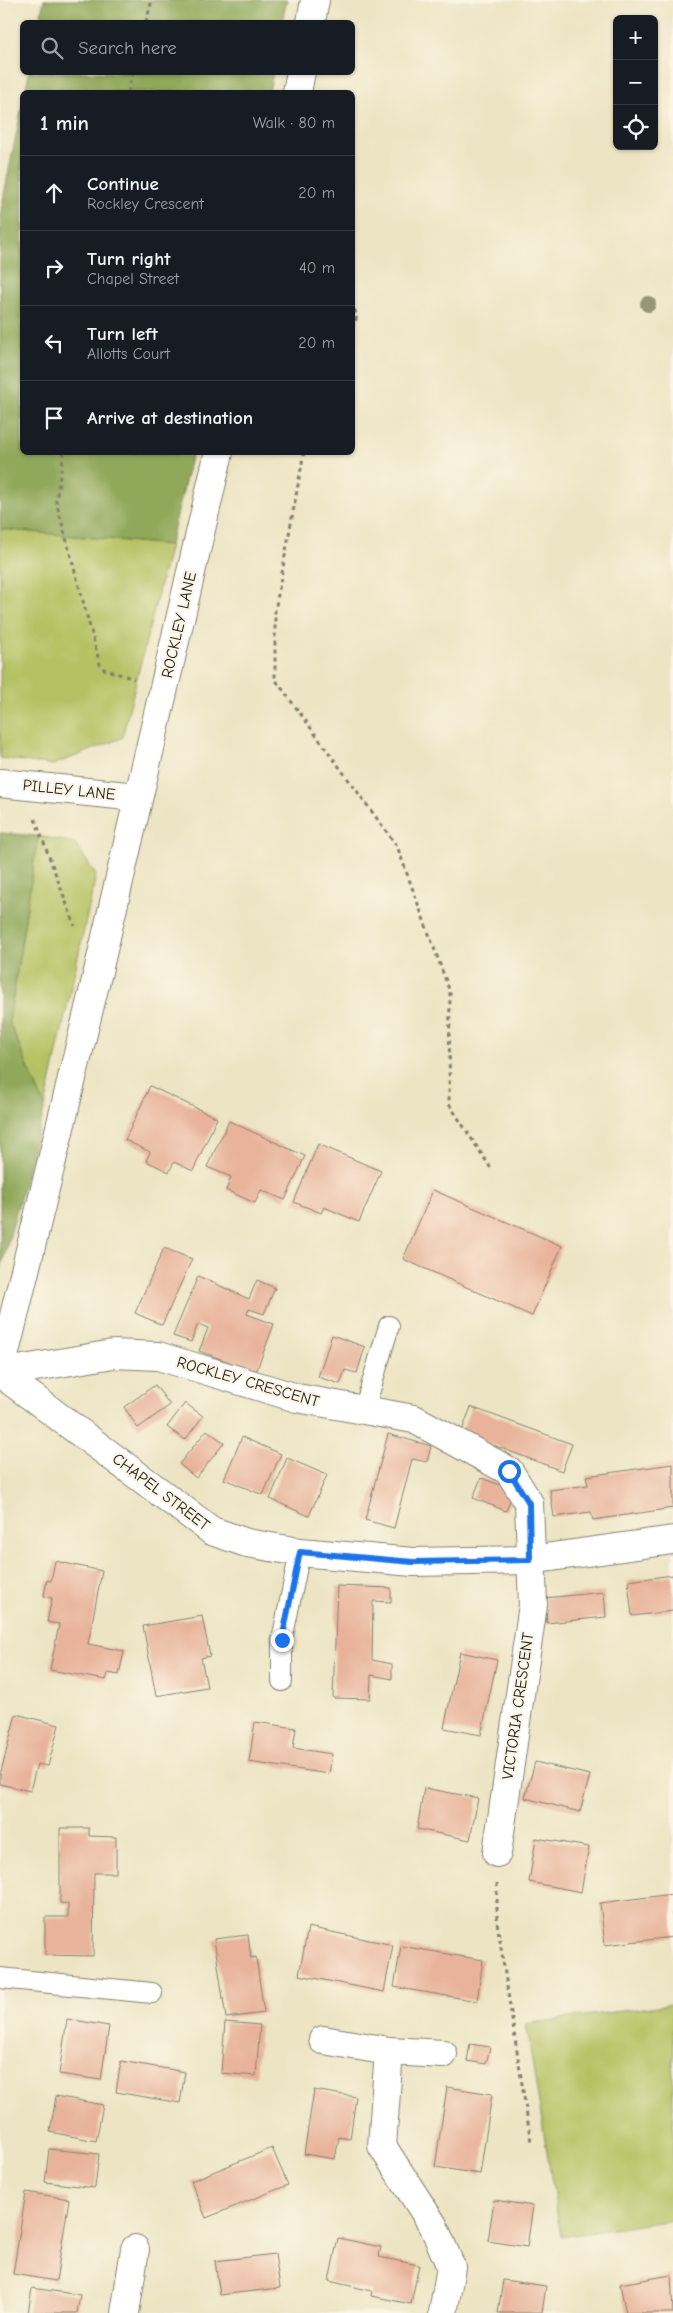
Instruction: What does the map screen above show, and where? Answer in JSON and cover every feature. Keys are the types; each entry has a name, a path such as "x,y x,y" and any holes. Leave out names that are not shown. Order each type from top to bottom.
{"street":[{"path":"311,20 314,0"},
{"path":"297,90 300,75"},
{"name":"ROCKLEY LANE","path":"0,1373 96,980 218,455"},
{"name":"PILLEY LANE","path":"11,784 138,798"},
{"name":"ROCKLEY CRESCENT","path":"0,1373 113,1354 158,1356 297,1398 414,1419 509,1471 529,1503 530,1560"},
{"name":"CHAPEL STREET","path":"0,1373 212,1531 247,1543 300,1552 413,1562 530,1560 673,1540"},
{"name":"VICTORIA CRESCENT","path":"497,1852 533,1605 530,1560"},
{"path":"323,2040 389,2052 443,2054"},
{"path":"389,2052 382,2146 433,2225 450,2267 443,2313"},
{"path":"125,2313 135,2249"}],"lane":[{"path":"364,1410 388,1326"},
{"path":"282,1681 282,1640 300,1552"},
{"path":"0,1978 152,1992"}],"path":[{"path":"147,20 152,0"},
{"path":"128,90 132,75"},
{"path":"64,455 56,501 101,668 164,690"},
{"path":"303,455 275,611 275,679 397,846 450,992 449,1104 492,1170"},
{"path":"11,784 78,933"},
{"path":"497,1852 497,1922 531,2142"}],"green space":[{"path":"44,0 287,0 282,20 39,20"},
{"path":"28,75 273,75 269,90 25,90"},
{"path":"20,115 20,455 192,455 170,545 0,529 0,215"},
{"path":"0,529 170,545 122,738 53,765 0,758"},
{"path":"0,833 38,836 9,1022 45,1107 0,1272"},
{"path":"38,836 75,843 96,875 45,1107 9,1022"},
{"path":"673,2004 673,2220 561,2237 526,2024"}],"building":[{"path":"150,1086 217,1118 193,1171 174,1162 169,1172 146,1161 150,1152 125,1140"},
{"path":"229,1121 305,1156 285,1200 261,1190 255,1203 226,1190 231,1177 207,1167"},
{"path":"318,1144 381,1171 359,1222 324,1207 321,1213 294,1202"},
{"path":"433,1190 562,1246 532,1316 403,1259"},
{"path":"164,1248 192,1259 162,1325 135,1313"},
{"path":"198,1276 249,1299 257,1280 275,1288 264,1314 249,1309 247,1314 274,1324 256,1372 199,1351 208,1328 198,1324 191,1342 173,1336"},
{"path":"332,1335 365,1347 357,1373 345,1370 340,1384 318,1377"},
{"path":"155,1385 170,1405 138,1428 124,1407"},
{"path":"185,1403 203,1416 185,1440 167,1427"},
{"path":"471,1407 572,1444 562,1471 461,1433"},
{"path":"207,1430 224,1443 196,1478 179,1464"},
{"path":"388,1434 431,1446 427,1462 412,1459 394,1528 365,1520"},
{"path":"242,1437 281,1454 263,1495 224,1479"},
{"path":"287,1458 327,1475 309,1516 270,1499"},
{"path":"673,1464 673,1508 593,1520 591,1512 554,1517 550,1490 588,1485 586,1476"},
{"path":"481,1478 514,1490 506,1511 473,1498"},
{"path":"55,1561 102,1571 88,1644 124,1651 119,1675 108,1673 106,1680 50,1670 59,1624 47,1622 52,1598 44,1596 47,1580 51,1581"},
{"path":"673,1575 673,1611 632,1616 628,1581"},
{"path":"337,1586 391,1588 391,1602 373,1601 372,1660 392,1664 392,1679 371,1675 370,1699 333,1698"},
{"path":"604,1592 606,1617 547,1623 545,1598"},
{"path":"202,1616 210,1656 201,1658 207,1687 156,1696 143,1626"},
{"path":"460,1652 497,1660 481,1735 444,1728"},
{"path":"16,1714 59,1725 48,1766 37,1764 30,1791 0,1784 0,1775"},
{"path":"255,1722 296,1728 293,1748 332,1754 329,1774 249,1762"},
{"path":"535,1762 590,1775 580,1812 525,1798"},
{"path":"424,1788 478,1798 470,1840 417,1829"},
{"path":"60,1828 89,1828 89,1836 116,1837 116,1873 94,1873 93,1956 45,1955 45,1917 68,1917 68,1904 60,1903"},
{"path":"536,1838 589,1847 581,1892 529,1882"},
{"path":"673,1894 673,1937 605,1945 600,1903"},
{"path":"308,1927 393,1945 384,1992 299,1975"},
{"path":"248,1935 251,1958 256,1957 264,2013 226,2018 214,1939"},
{"path":"401,1946 483,1960 477,2001 394,1987"},
{"path":"67,2019 109,2026 101,2080 59,2074"},
{"path":"225,2022 260,2025 256,2076 221,2073"},
{"path":"470,2044 490,2047 486,2064 467,2061"},
{"path":"121,2061 185,2072 180,2103 116,2092"},
{"path":"447,2087 492,2094 480,2174 435,2167"},
{"path":"314,2090 356,2097 350,2139 339,2137 335,2159 304,2154"},
{"path":"56,2096 103,2105 96,2141 50,2132"},
{"path":"272,2148 288,2185 206,2218 191,2181"},
{"path":"49,2149 99,2154 95,2188 45,2182"},
{"path":"26,2192 69,2199 56,2281 13,2274"},
{"path":"494,2200 533,2206 527,2247 488,2241"},
{"path":"338,2238 381,2247 379,2257 419,2265 411,2304 371,2296 372,2291 329,2281"},
{"path":"275,2254 280,2288 220,2295 215,2261"},
{"path":"671,2275 673,2313 626,2313 620,2284"},
{"path":"503,2280 546,2286 542,2313 498,2313"},
{"path":"32,2288 80,2295 77,2313 28,2313"}],"route":[{"path":"282,1640 300,1552 413,1562 530,1560 529,1503 509,1471"}]}
